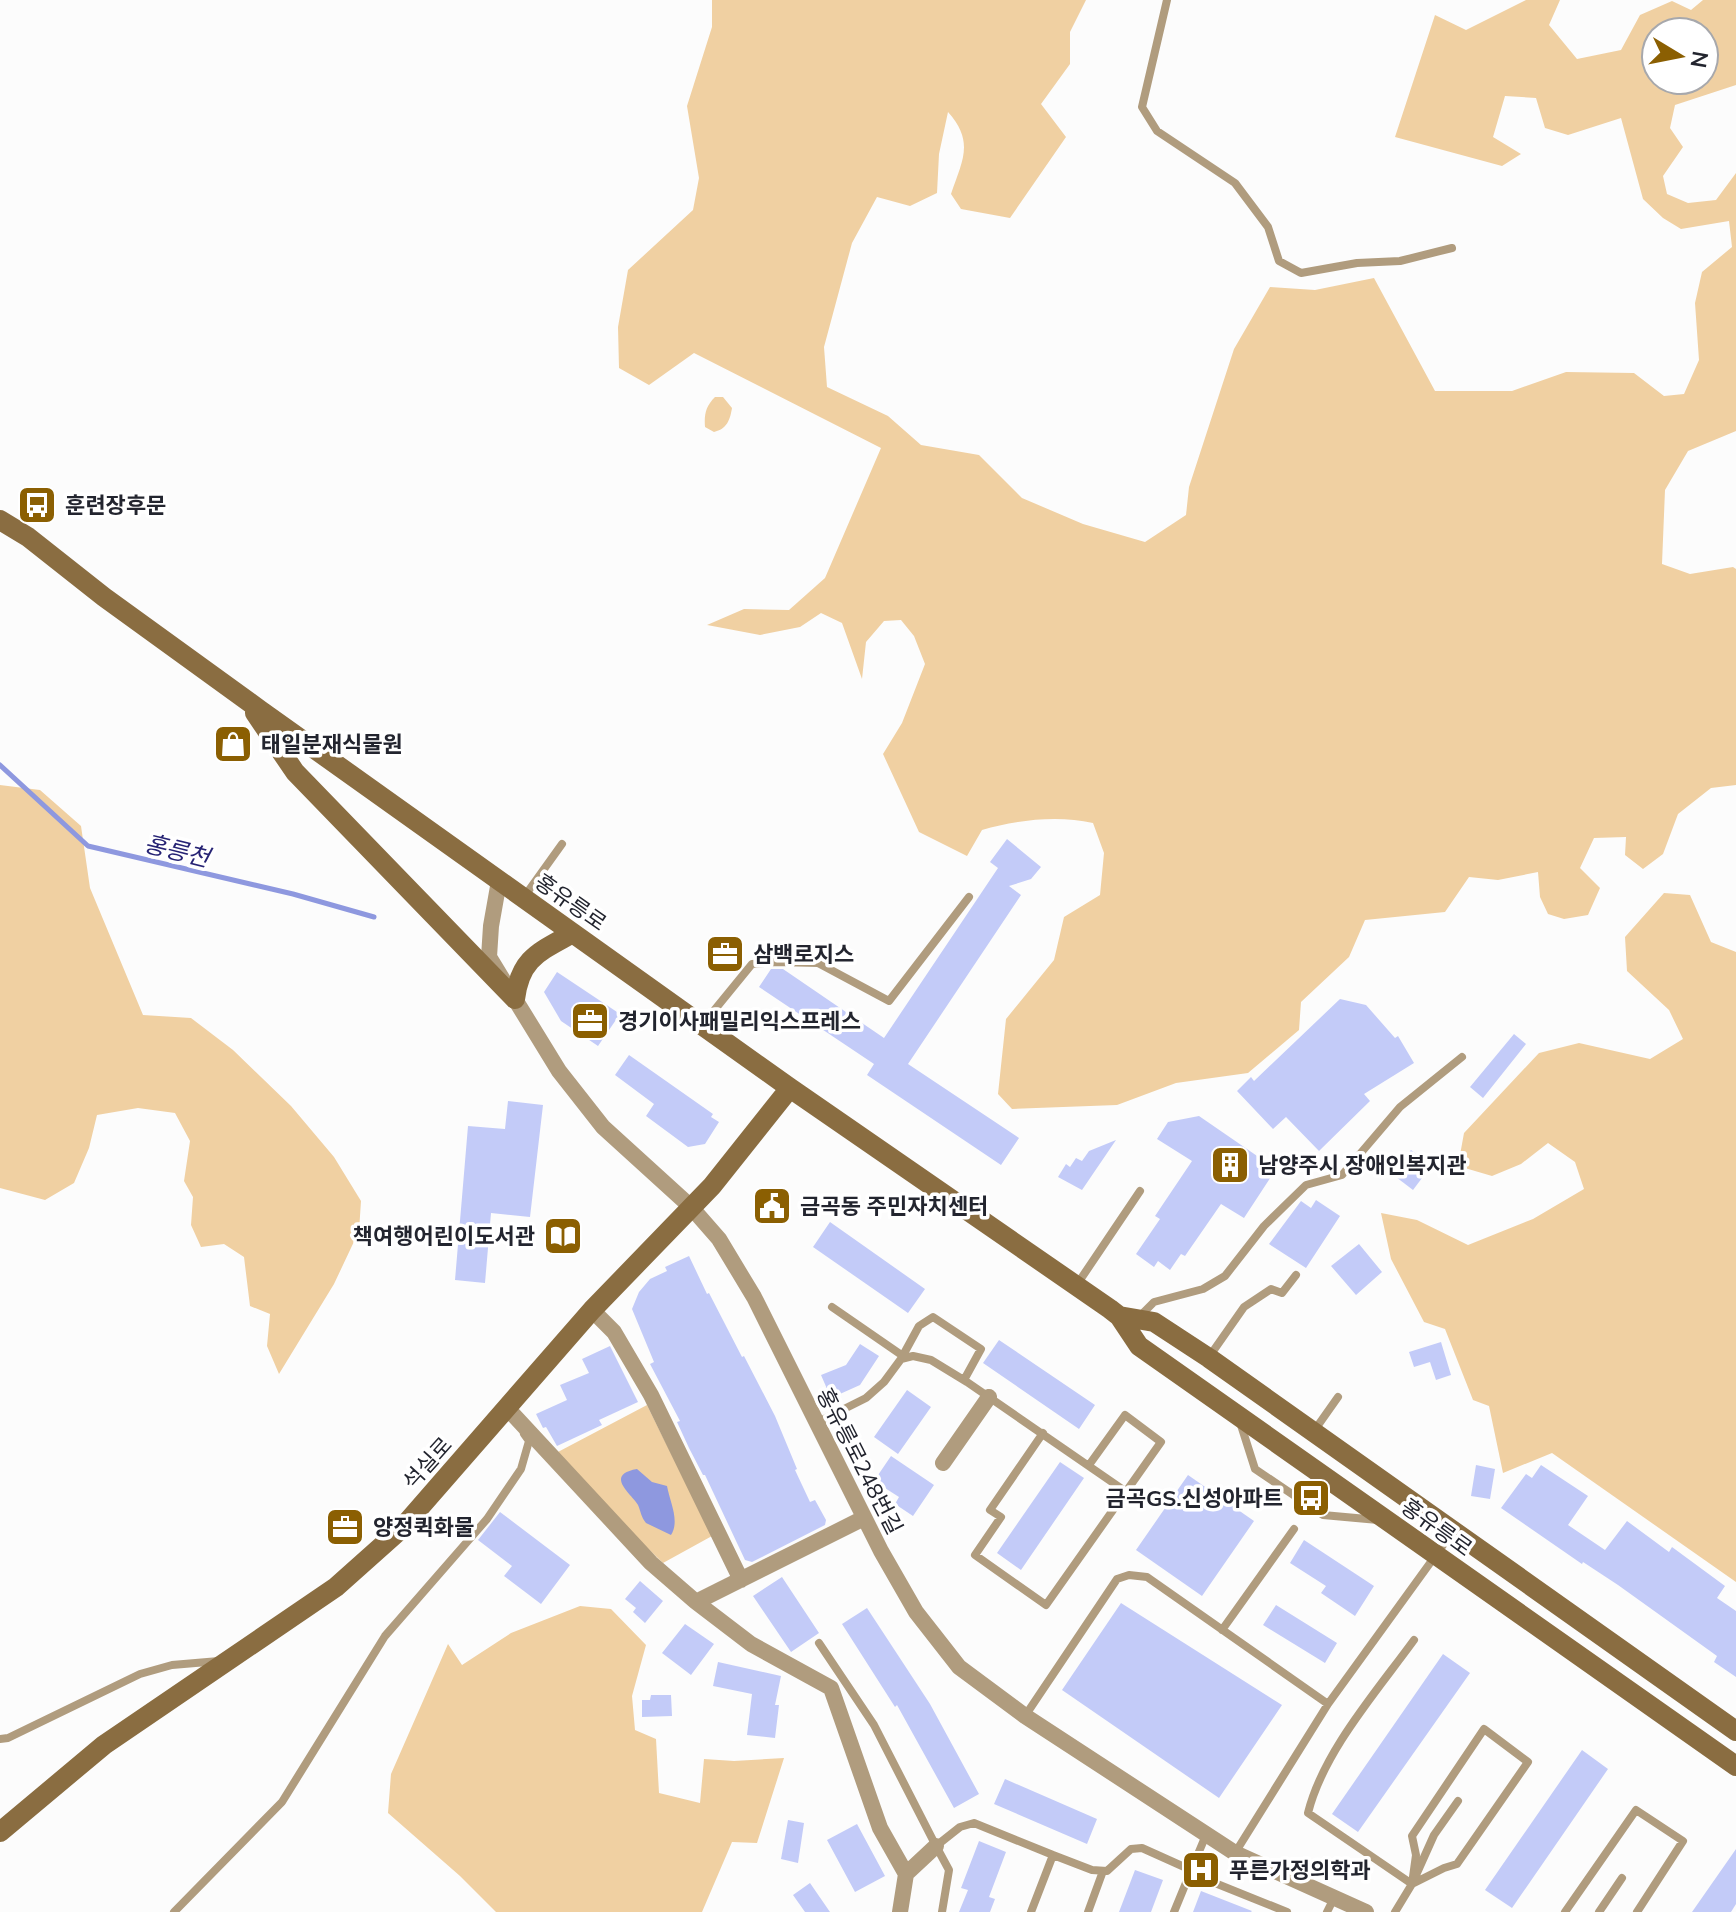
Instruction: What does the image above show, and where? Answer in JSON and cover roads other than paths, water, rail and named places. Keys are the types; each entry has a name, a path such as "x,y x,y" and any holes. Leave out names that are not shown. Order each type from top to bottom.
{"street":[{"name":"홍유릉로","path":"0,520 28,537 104,597 246,700 790,1088 1076,1286 1128,1318 1154,1322 1209,1358 1736,1731"},
{"path":"246,700 295,772 515,999"},
{"name":"홍유릉로248번길","path":"499,881 489,957 559,1071 603,1127 691,1207 719,1239 754,1297 815,1423 916,1612 959,1667 1025,1716 1235,1853 1330,1905 1366,1912"},
{"path":"515,999 518,977 533,955 573,933"},
{"name":"석실로","path":"0,1832 104,1745 336,1587 401,1529 592,1310 712,1186 790,1088"},
{"path":"592,1310 614,1332 651,1395 741,1580"},
{"name":"홍유릉로","path":"1128,1318 1139,1346 1736,1766"},
{"path":"943,1463 989,1397"},
{"path":"508,1409 651,1563 696,1602 751,1644 831,1688 880,1828 906,1874"},
{"path":"696,1602 864,1518"},
{"path":"900,1912 906,1874 936,1846"}],"lane":[{"path":"1167,0 1142,107 1157,131 1235,183 1268,227 1279,261 1301,273 1357,263 1400,261 1452,248"},
{"path":"524,898 562,844"},
{"path":"702,1025 752,964 818,963 889,1001 969,897"},
{"path":"1128,1318 1154,1302 1203,1289 1225,1276 1264,1226 1306,1185 1342,1175 1400,1107 1462,1057"},
{"path":"1076,1286 1140,1191"},
{"path":"1209,1358 1244,1307 1271,1289 1282,1293 1296,1275"},
{"path":"832,1307 902,1358 913,1356 931,1360 964,1380 1125,1491"},
{"path":"815,1423 866,1398 884,1382 902,1358 919,1326 933,1317 981,1349 964,1380"},
{"path":"1313,1431 1338,1397"},
{"path":"174,1912 282,1802 385,1636 487,1519 521,1469 529,1441 508,1409"},
{"path":"1043,1433 990,1510 1001,1517 975,1555 1046,1605 1161,1442 1125,1415 1089,1465"},
{"path":"1238,1417 1255,1469 1323,1515 1387,1521"},
{"path":"1222,1630 1294,1529"},
{"path":"1235,1853 1328,1704 1455,1530"},
{"path":"1025,1716 1117,1579 1129,1575 1147,1577 1328,1704"},
{"path":"1412,1884 1308,1813 1314,1789 1327,1763 1414,1640"},
{"path":"819,1643 874,1725 949,1870 942,1912"},
{"path":"0,1739 8,1738 140,1674 208,1660 228,1662"},
{"path":"1484,1729 1528,1762 1457,1864 1412,1884 1416,1855 1412,1836 1484,1729"},
{"path":"1395,1912 1412,1884 1434,1835 1458,1801"},
{"path":"1565,1912 1636,1810 1683,1841 1637,1912"},
{"path":"936,1846 960,1827 974,1823 1092,1870 1103,1871 1107,1871 1131,1849 1142,1848 1287,1912"},
{"path":"1174,1912 1206,1835"},
{"path":"1031,1912 1053,1855"},
{"path":"1088,1912 1103,1871"},
{"path":"1599,1912 1622,1878"}],"water":[{"path":"637,1469 652,1482 667,1486 674,1518 671,1535 646,1523 638,1505 623,1486 622,1476"}],"waterway":[{"name":"홍릉천","path":"0,765 88,846 293,894 374,917"}],"place":[{"name":"훈련장후문","path":"37,505"},
{"name":"태일분재식물원","path":"233,744"},
{"name":"삼백로지스","path":"725,954"},
{"name":"경기이사패밀리익스프레스","path":"590,1021"},
{"name":"남양주시 장애인복지관","path":"1230,1165"},
{"name":"금곡동 주민자치센터","path":"772,1206"},
{"name":"책여행어린이도서관","path":"563,1236"},
{"name":"금곡GS.신성아파트","path":"1311,1498"},
{"name":"양정퀵화물","path":"345,1527"},
{"name":"푸른가정의학과","path":"1201,1870"}]}
